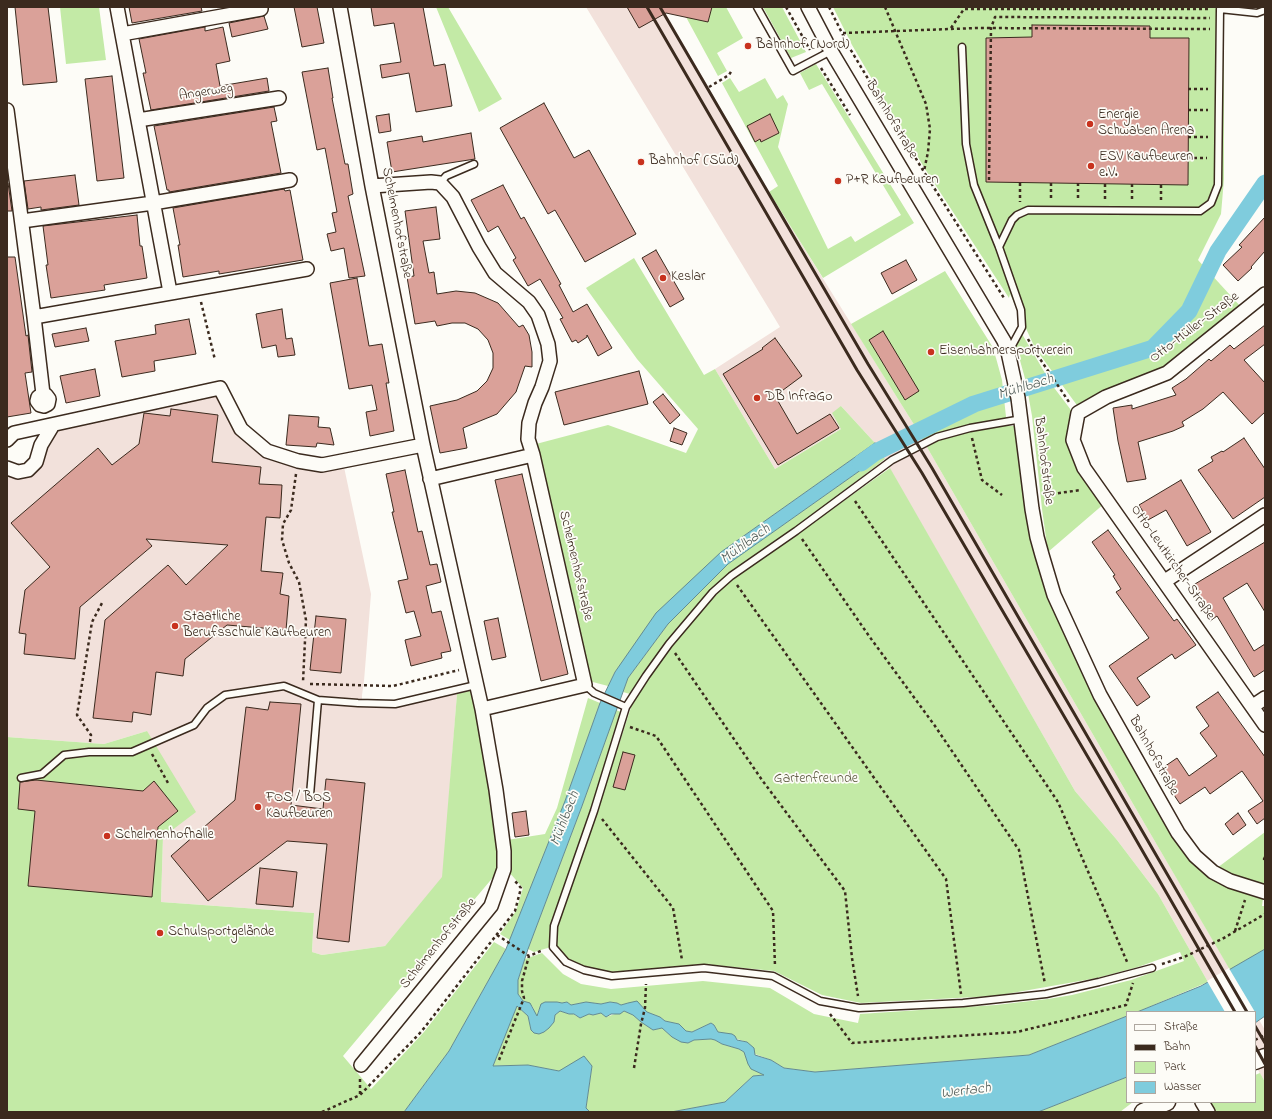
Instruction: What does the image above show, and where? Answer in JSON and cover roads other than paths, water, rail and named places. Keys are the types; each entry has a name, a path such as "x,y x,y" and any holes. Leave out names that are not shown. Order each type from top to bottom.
{"street":[{"path":"117,7 170,292"},
{"name":"Schelmenhofstraße","path":"340,7 372,186 423,445 471,667 482,709 497,797 504,851 504,869 490,906 361,1065"},
{"name":"Bahnhofstraße","path":"808,7 832,51 1004,341 1014,374 1022,419 1032,509 1037,537 1054,595 1100,695 1178,834 1195,856 1213,872 1230,881 1265,892"},
{"path":"122,34 261,9"},
{"name":"Angerweg","path":"138,120 279,98"},
{"path":"7,110 43,394"},
{"path":"22,220 153,203 290,180"},
{"path":"372,186 431,182 440,183"},
{"name":"Schelmenhofstraße","path":"440,183 453,197 495,273 529,302 538,315 544,329 550,361 542,387 534,403 529,423 528,439 590,689"},
{"path":"34,317 306,269"},
{"name":"Otto-Müller-Straße","path":"1078,413 1106,397 1167,373 1265,294"},
{"path":"7,440 14,433 220,388 241,429 267,451 298,461 322,465 423,445"},
{"name":"Otto-Leutkircher-Straße","path":"1078,413 1073,440 1084,468 1265,725"},
{"path":"7,468 18,472 28,470 36,462 41,444 53,425"},
{"path":"430,479 533,455"},
{"path":"1164,581 1265,515"},
{"path":"482,709 590,689"},
{"path":"1253,706 1265,698"},
{"path":"1143,1112 1165,1103"},
{"path":"1203,1103 1208,1112"}],"lane":[{"path":"757,7 793,71 832,51"},
{"path":"999,247 1012,220 1017,215 1028,210 1200,211 1211,203 1218,185 1220,9 1257,13 1265,10"},
{"path":"962,47 968,151 974,185 999,247 1021,310 1022,326 1008,352"},
{"path":"440,183 446,176 474,164"},
{"path":"1022,419 970,428 937,437 892,460 796,531 730,576 713,592 669,644 646,676 626,708 594,810 554,926 553,947 566,962 584,970 612,976 704,968 773,976 820,1001 859,1008 963,1003 1046,994 1152,968"},
{"path":"21,778 42,774 64,755 89,752 132,752 194,725 207,708 225,695 284,686 318,700 395,704 476,685"},
{"path":"590,689 626,708"},
{"path":"310,795 318,700"}],"water":[{"name":"Wertach","path":"875,443 882,455 728,564 668,624 628,678 528,949 518,980 518,994 523,1001 530,1003 537,1016 541,1004 545,1002 567,1002 571,1005 586,1002 601,1004 610,1002 621,1005 637,1001 647,1012 660,1017 665,1021 679,1024 686,1031 692,1032 711,1023 718,1032 732,1034 737,1040 747,1042 754,1048 755,1055 771,1060 784,1068 815,1072 1029,1055 1126,1016 1126,1077 1038,1112 671,1112 725,1102 753,1076 764,1075 751,1069 744,1052 739,1049 711,1039 694,1040 688,1043 681,1042 672,1037 662,1028 653,1030 633,1015 624,1011 620,1014 611,1014 606,1017 601,1013 593,1015 589,1014 580,1018 574,1014 560,1011 555,1015 554,1022 549,1028 539,1034 534,1033 531,1030 528,1016 517,1006 493,1066 528,1065 559,1071 584,1056 592,1066 586,1108 590,1112 404,1112 449,1051 506,949 565,801 600,703 615,672 656,613 721,552"},
{"path":"1265,949 1265,1016 1256,1022 1256,1011 1139,1011 1201,986"}],"waterway":[{"name":"Mühlbach","path":"861,463 876,452 974,404 1153,348 1189,311 1218,251 1265,183"}],"railway":[{"path":"647,7 857,370 922,473 1234,1011"},
{"path":"660,7 868,364 932,468 1246,1011"},
{"path":"1256,1028 1265,1043"},
{"path":"1256,1048 1265,1064"}],"place":[{"name":"Bahnhof (Nord)","path":"748,46"},
{"name":"Energie Schwaben Arena","path":"1090,124"},
{"name":"Bahnhof (Süd)","path":"641,162"},
{"name":"ESV Kaufbeuren e.V.","path":"1091,166"},
{"name":"P+R Kaufbeuren","path":"838,181"},
{"name":"Keslar","path":"663,278"},
{"name":"Eisenbahnersportverein","path":"931,352"},
{"name":"DB InfraGo","path":"757,398"},
{"name":"Staatliche Berufsschule Kaufbeuren","path":"175,626"},
{"name":"FOS / BOS Kaufbeuren","path":"258,807"},
{"name":"Schelmenhofhalle","path":"107,836"},
{"name":"Schulsportgelände","path":"160,933"}],"park label":[{"name":"Gartenfreunde","path":"816,780"}]}
